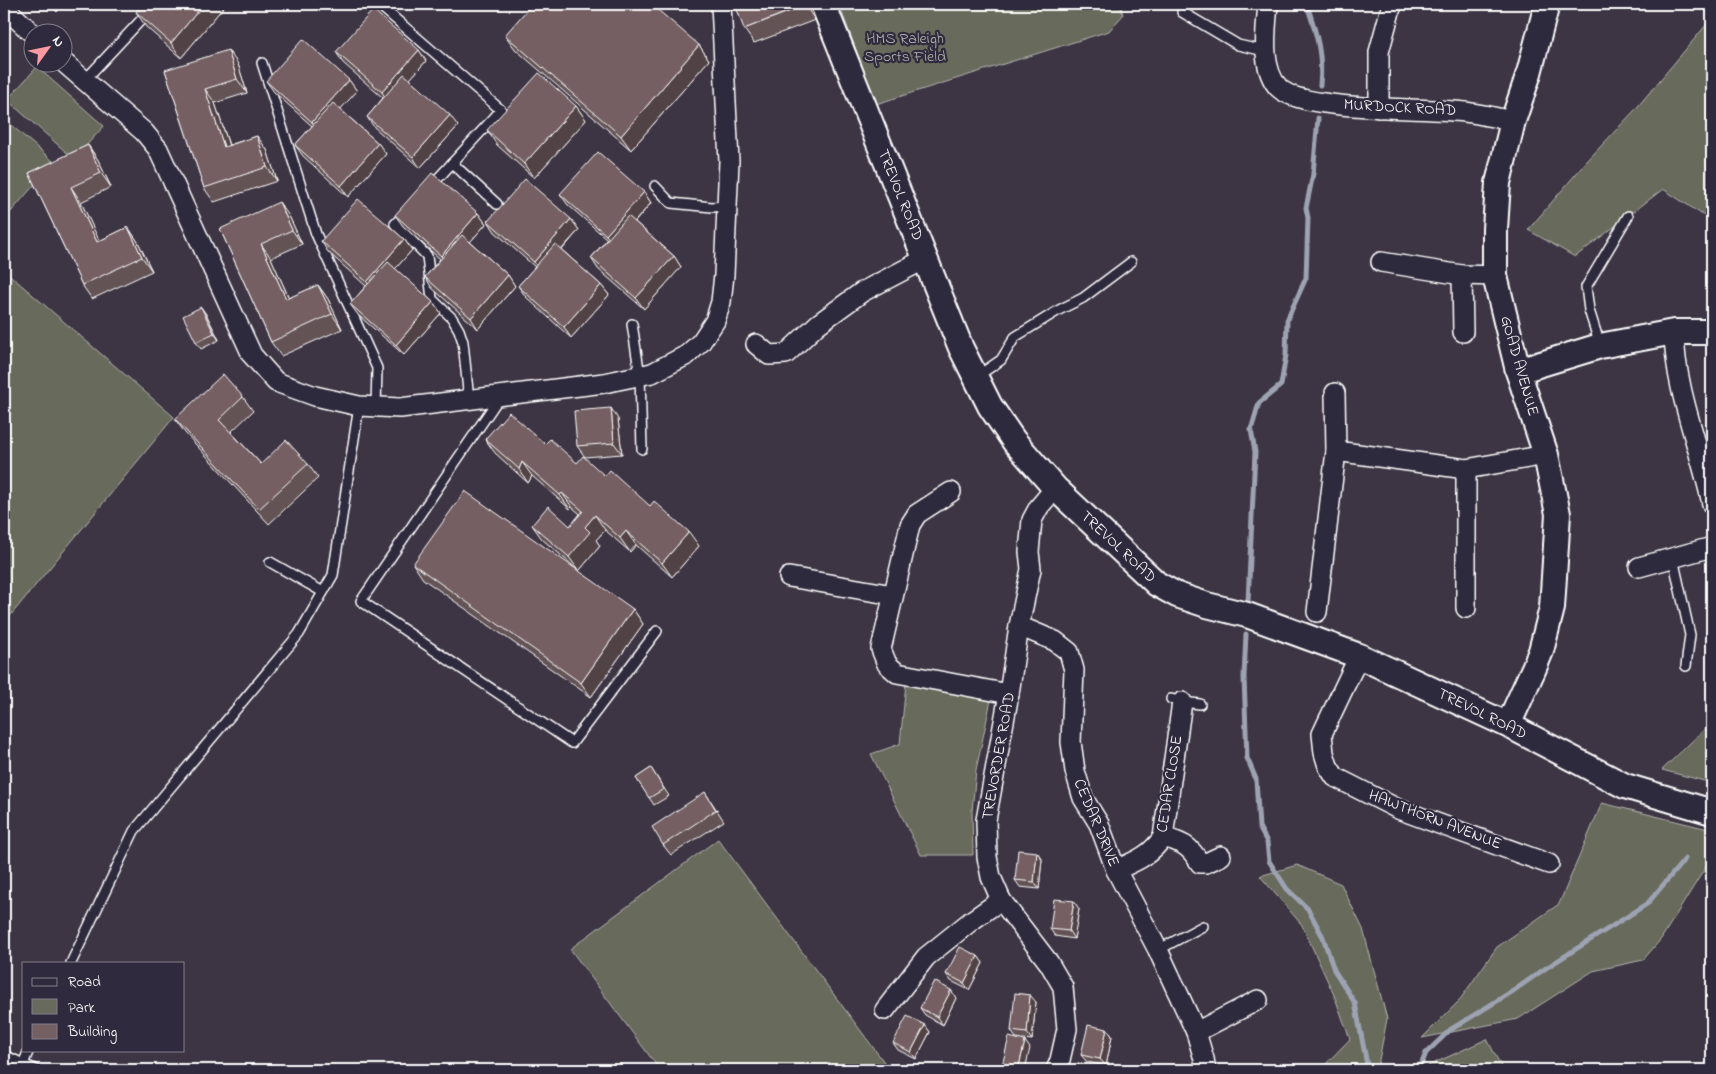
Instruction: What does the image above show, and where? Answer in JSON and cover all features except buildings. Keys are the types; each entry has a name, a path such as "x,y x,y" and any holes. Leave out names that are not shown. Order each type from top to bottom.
{"street":[{"path":"72,70 144,132 158,149 252,355 276,382 315,396 368,406 400,408 604,383 640,376 652,373 686,355 700,342 715,322 721,302 727,206 729,161 721,4"},
{"name":"TREVOL ROAD","path":"823,4 961,348 990,406 1014,441 1055,488 1157,584 1177,595 1247,615 1358,656 1508,725 1625,786 1712,812"},
{"path":"1265,51 1268,4"},
{"path":"1378,108 1379,52 1392,4"},
{"name":"GOAD AVENUE","path":"1508,725 1541,651 1552,608 1558,514 1546,455 1518,371 1495,276 1495,229 1498,183 1547,4"},
{"path":"4,7 22,24"},
{"name":"MURDOCK ROAD","path":"1265,51 1271,78 1278,88 1287,94 1324,103 1378,108 1465,112 1514,121"},
{"path":"756,344 769,355 786,354 818,324 862,292 925,258"},
{"path":"1381,262 1462,275 1495,276"},
{"path":"1462,275 1462,332"},
{"path":"1674,332 1679,379 1712,504"},
{"path":"1518,371 1600,346 1674,332 1712,332"},
{"path":"1317,612 1336,451 1335,393"},
{"path":"1336,451 1466,469 1546,455"},
{"path":"1466,469 1466,608"},
{"name":"TREVORDER ROAD","path":"1055,488 1039,507 1032,520 1029,552 1031,569 1019,626 1009,694 986,820 987,857 991,877 1001,900 1049,963 1063,987 1067,1029 1056,1070"},
{"path":"951,492 918,514 910,525 881,649 886,664 897,673 1009,694"},
{"path":"1639,567 1712,547"},
{"path":"789,577 893,595"},
{"name":"CEDAR DRIVE","path":"1019,626 1055,641 1068,652 1074,670 1071,742 1075,771 1084,798 1099,824 1116,870 1158,950 1196,1032 1206,1070"},
{"name":"HAWTHORN AVENUE","path":"1358,656 1322,734 1324,753 1328,766 1335,777 1398,809 1549,864"},
{"name":"CEDAR CLOSE","path":"1116,870 1145,856 1156,848 1163,837 1184,701"},
{"path":"1163,837 1183,843 1190,848 1200,864 1221,856"},
{"path":"885,1010 926,957 1001,900"},
{"path":"1196,1032 1258,1000"}],"lane":[{"path":"84,81 156,4"},
{"path":"378,4 501,110 427,190"},
{"path":"1182,12 1238,45 1265,51"},
{"path":"71,962 134,831 299,634 333,575 377,368 316,234 262,63"},
{"path":"452,163 497,204"},
{"path":"655,186 671,203 712,207 727,206"},
{"path":"414,204 395,224 428,256 432,299 452,318 463,342 469,400"},
{"path":"1600,346 1589,310 1586,287 1628,216"},
{"path":"976,378 1002,360 1015,337 1059,310 1083,298 1131,262"},
{"path":"632,324 640,376 642,449"},
{"path":"500,396 361,601 572,743 656,632"},
{"path":"1673,558 1690,635 1686,666"},
{"path":"270,562 323,592"},
{"path":"1158,950 1203,926"},
{"path":"23,1064 28,1052"},
{"path":"4,1055 36,1070"}],"green space":[{"name":"HMS Raleigh Sports Field","path":"839,4 1120,4 1123,15 1109,31 876,104"},
{"path":"1712,18 1712,221 1663,189 1575,257 1528,230 1587,161 1634,111"},
{"path":"32,72 43,72 104,126 74,159 7,100"},
{"path":"4,119 54,162 4,220"},
{"path":"4,270 174,417 6,621 4,618"},
{"path":"906,683 991,700 976,770 972,811 973,855 921,855 871,754 900,744"},
{"path":"1712,722 1712,783 1662,770"},
{"path":"1602,803 1712,830 1712,857 1661,939 1643,960 1593,971 1518,1019 1422,1038 1459,1001 1497,947 1559,904"},
{"path":"718,839 890,1070 660,1070 570,949"},
{"path":"1297,865 1341,884 1363,929 1387,1019 1378,1065 1373,1070 1320,1070 1350,1039 1334,995 1302,925 1260,876"},
{"path":"1487,1039 1502,1068 1497,1070 1431,1070 1428,1066"}],"waterway":[{"path":"1308,4 1320,55 1320,85"},
{"path":"1248,602 1255,452 1251,430 1259,403 1281,385 1286,355 1287,320 1306,278 1308,218 1306,208 1313,174 1318,118"},
{"path":"1246,634 1244,677 1247,758 1256,779 1259,827 1267,842 1269,861 1287,889 1308,909 1323,937 1334,970 1355,1003 1368,1070"},
{"path":"1419,1070 1426,1053 1450,1030 1647,904 1685,859"}]}
